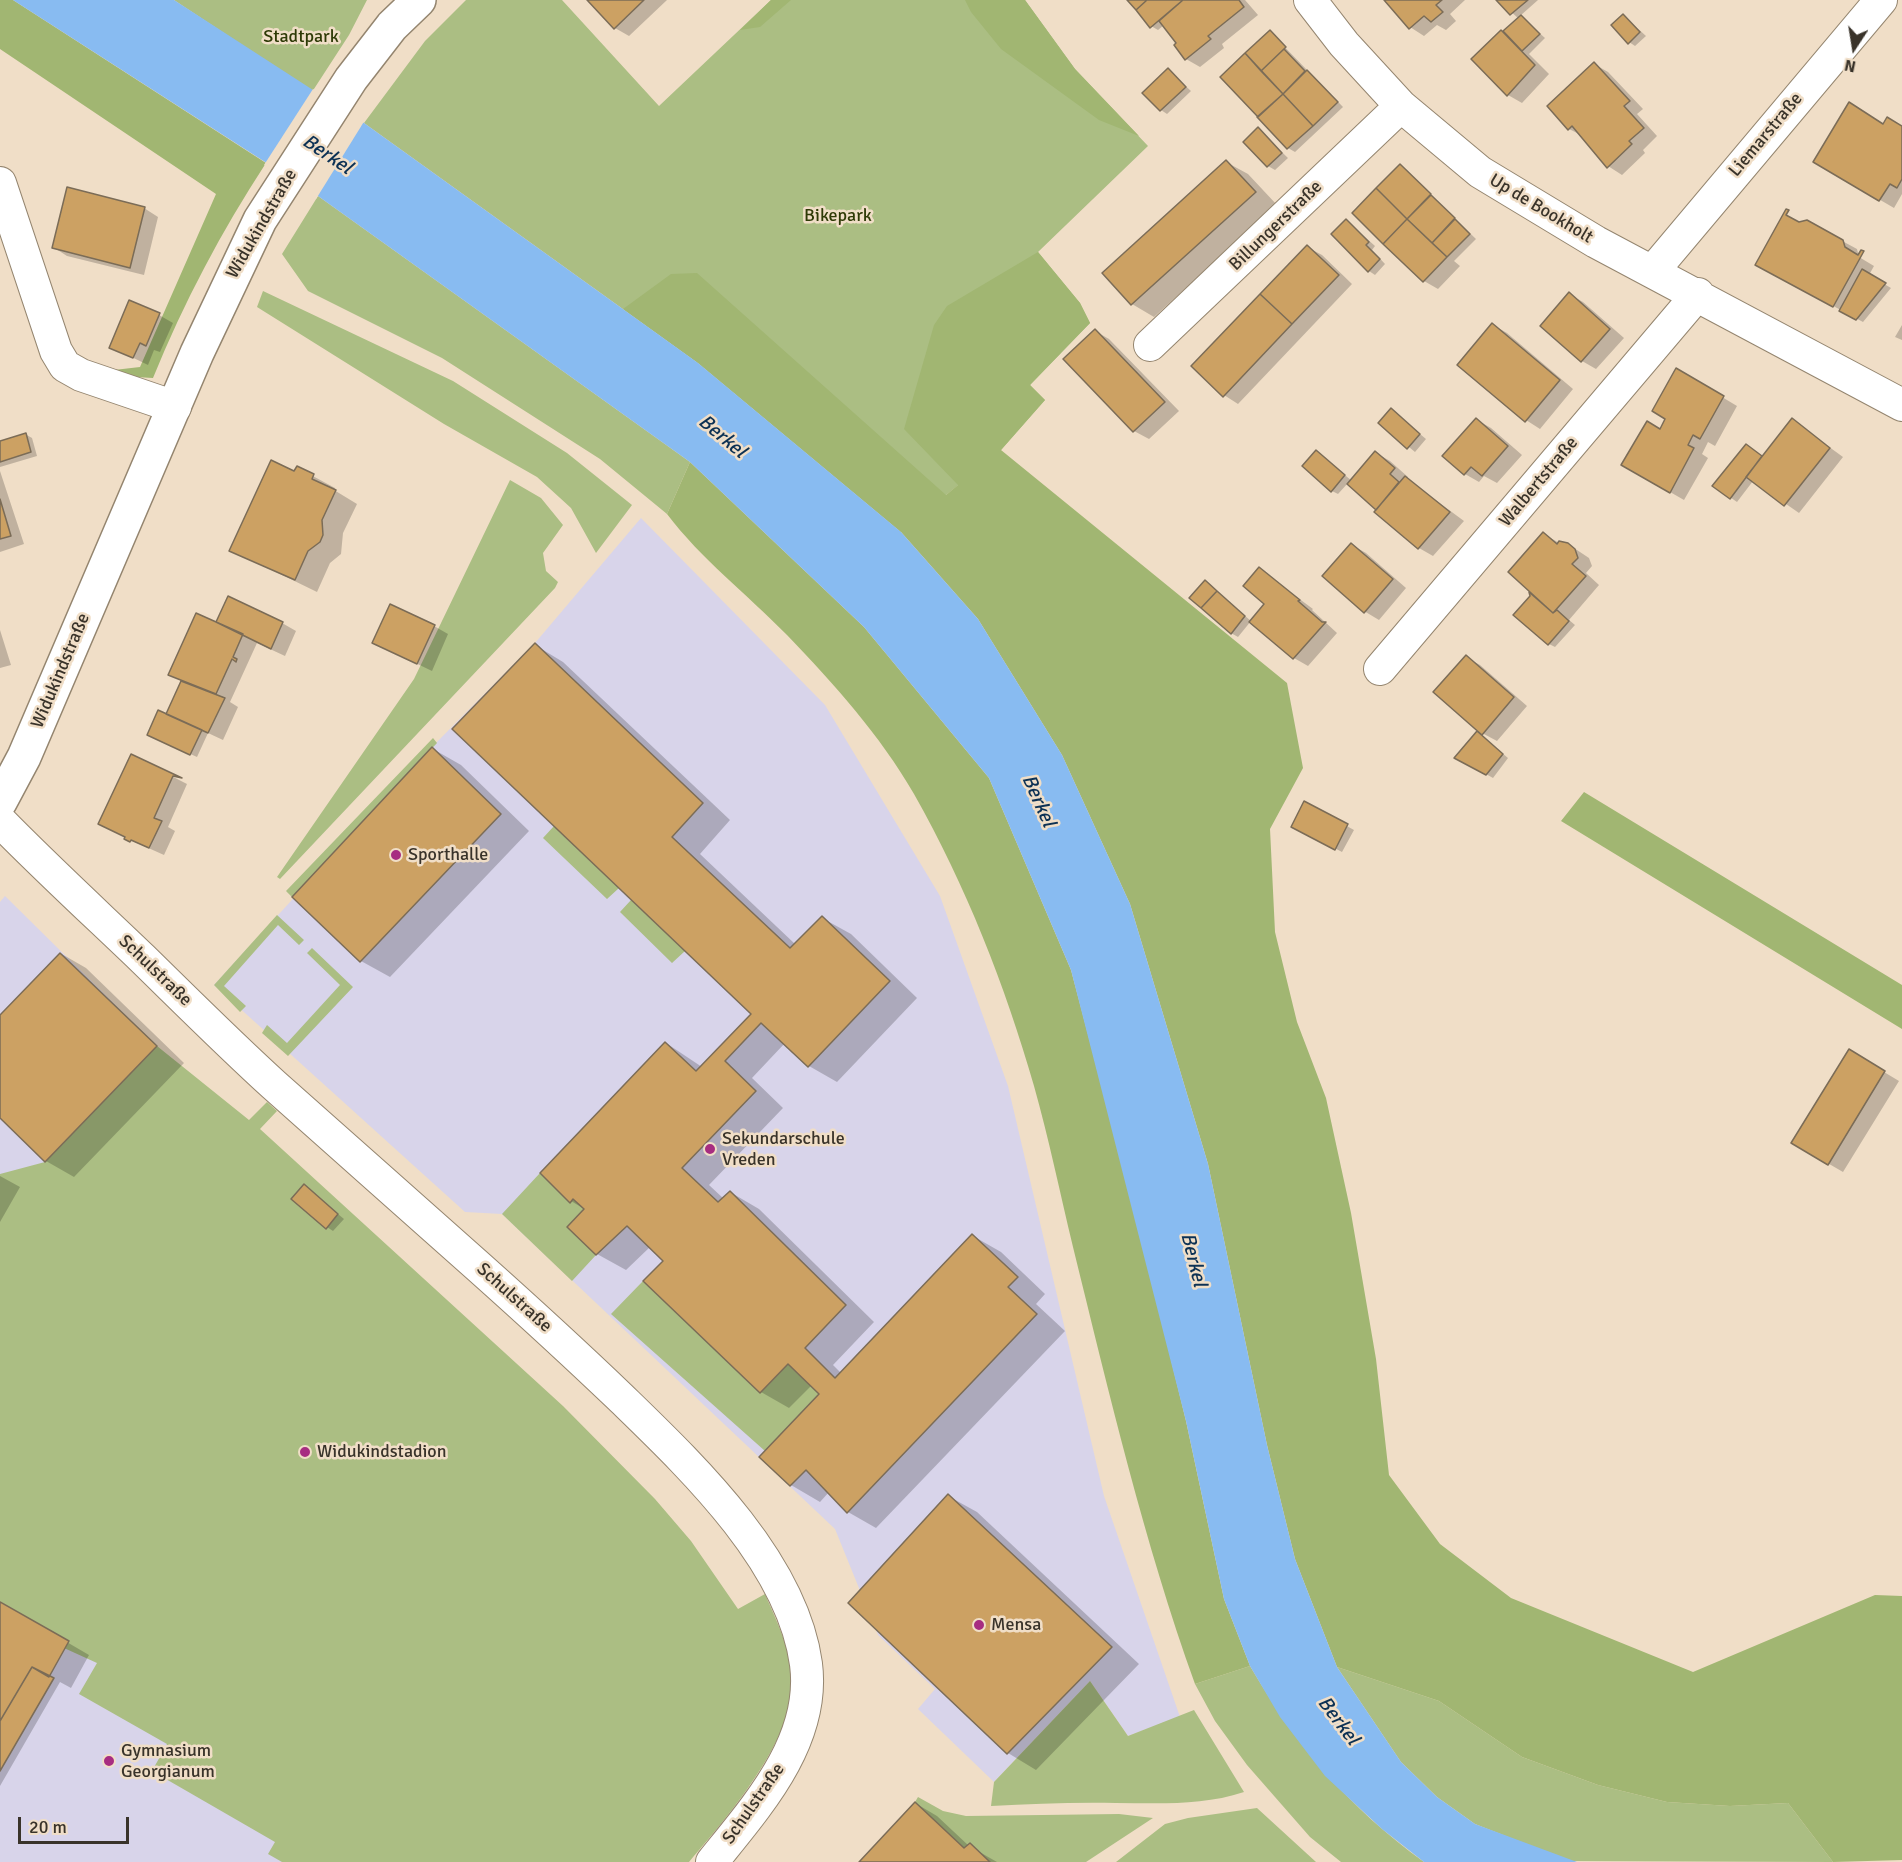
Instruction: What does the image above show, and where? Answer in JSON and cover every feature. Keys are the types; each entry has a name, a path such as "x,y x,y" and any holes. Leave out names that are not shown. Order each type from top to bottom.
{"street":[{"name":"Widukindstraße","path":"0,802 24,757 220,302 260,220 351,79 392,26 419,0"},
{"name":"Up de Bookholt","path":"1310,0 1344,44 1401,106 1480,172 1596,242 1698,294 1902,405"},
{"name":"Liemarstraße","path":"1653,271 1879,0"},
{"name":"Billungerstraße","path":"1150,345 1401,106"},
{"path":"0,183 56,351 65,366 81,375 148,396 174,407"},
{"name":"Walbertstraße","path":"1380,669 1698,294"},
{"name":"Schulstraße","path":"0,821 272,1082 552,1332 652,1429 737,1522 764,1560 788,1601 799,1631 806,1665 807,1698 791,1748 775,1779 712,1862"}],"shaded area":[{"name":"Sekundarschule Vreden","path":"641,518 825,705 940,896 1008,1086 1104,1496 1180,1717 1128,1736 1090,1681 994,1782 918,1709 935,1689 878,1635 835,1529 502,1214 465,1212 214,985 432,747 535,643"},
{"path":"5,896 157,1046 45,1162 0,1214 0,902"},
{"name":"Gymnasium Georgianum","path":"0,1556 326,1862 0,1862"}],"green space":[{"path":"0,0 13,0 266,163 204,268 153,378 136,377 114,370 140,367 216,194 0,49"},
{"name":"Stadtpark","path":"174,0 367,0 349,35 312,92"},
{"name":"Bikepark","path":"466,0 562,0 659,106 771,0 1025,0 1075,69 1148,146 1038,252 1080,303 1090,323 1030,385 1045,400 1001,450 901,532 698,363 364,123 425,41"},
{"path":"771,0 791,0 760,27 740,30"},
{"path":"965,0 1025,0 1075,69 1139,136 1099,120 1001,49 971,12"},
{"path":"318,196 690,462 667,514 600,459 442,358 308,291 282,254"},
{"path":"1038,252 1080,303 1090,323 1030,385 1045,400 1001,450 1287,683 1303,768 1270,829 1275,932 1297,1022 1326,1098 1351,1213 1376,1359 1389,1475 1440,1544 1511,1598 1693,1672 1875,1595 1902,1596 1902,1860 1833,1862 1788,1803 1730,1806 1667,1802 1598,1785 1522,1757 1439,1701 1337,1667 1295,1559 1267,1445 1208,1164 1130,904 1062,755 978,619 901,532 698,363 623,309 671,274 697,273 946,495 958,485 904,429 934,325 947,306"},
{"path":"263,291 453,381 567,453 632,505 596,553 571,508 537,477 444,424 257,307"},
{"path":"690,462 864,627 989,778 1071,970 1135,1212 1186,1421 1224,1599 1250,1666 1195,1684 1159,1576 1128,1467 1050,1146 1023,1048 983,937 951,864 901,772 855,711 787,635 709,561 667,514"},
{"path":"510,480 541,498 563,525 543,553 546,571 558,582 555,588 280,879 277,877 414,679"},
{"path":"433,738 437,743 292,897 286,891"},
{"path":"1584,792 1902,985 1902,1029 1561,821"},
{"path":"554,826 619,888 607,899 543,838"},
{"path":"631,900 685,951 672,963 620,912"},
{"path":"277,915 304,940 299,945 278,925 224,986 246,1006 240,1012 214,985"},
{"path":"312,948 353,987 288,1056 262,1033 267,1025 287,1043 340,985 307,953"},
{"name":"Widukindstadion","path":"157,1046 249,1120 267,1102 277,1111 260,1129 563,1406 655,1499 691,1541 738,1609 765,1594 783,1636 789,1658 792,1681 790,1704 782,1728 755,1778 689,1862 282,1862 268,1854 275,1842 152,1771 167,1744 79,1694 97,1663 64,1648 68,1641 0,1602 0,1174 45,1162"},
{"path":"540,1173 570,1202 573,1199 584,1209 567,1227 596,1255 572,1281 502,1214"},
{"path":"643,1281 760,1393 788,1364 819,1394 765,1451 611,1314"},
{"path":"1250,1666 1287,1723 1326,1773 1371,1819 1424,1862 1341,1862 1310,1837 1247,1765 1215,1721 1195,1684"},
{"path":"1337,1667 1439,1701 1522,1757 1598,1785 1667,1802 1730,1806 1788,1803 1833,1862 1569,1861 1475,1824 1437,1797 1401,1762"},
{"path":"1090,1681 1128,1736 1194,1710 1244,1792 1212,1800 1180,1803 991,1806 994,1782"},
{"path":"918,1797 943,1811 966,1816 1119,1814 1153,1818 1086,1862 990,1862 970,1843 964,1848 915,1802"},
{"path":"1257,1808 1316,1862 1116,1862 1165,1824 1188,1818"}],"water":[{"name":"Berkel","path":"13,0 174,0 364,123 698,363 901,532 978,619 1062,755 1130,904 1208,1164 1267,1445 1295,1559 1337,1667 1401,1762 1437,1797 1475,1824 1577,1862 1424,1862 1382,1829 1325,1776 1280,1717 1250,1666 1224,1599 1186,1421 1071,970 989,778 864,627 690,462 318,196"}],"pier":[{"path":"313,89 365,120 316,199 264,165"}],"building":[{"path":"587,0 644,0 614,29"},
{"path":"1127,0 1147,0 1136,10"},
{"path":"1147,0 1183,0 1150,28 1136,10"},
{"path":"1183,0 1239,0 1244,7 1208,36 1211,39 1185,60 1174,45 1176,43 1159,21"},
{"path":"1384,0 1442,0 1436,5 1443,12 1431,22 1424,16 1409,29"},
{"path":"1496,0 1528,0 1510,15"},
{"path":"1623,14 1640,32 1628,44 1611,25"},
{"path":"1521,15 1540,34 1522,51 1503,31"},
{"path":"1270,30 1286,47 1261,71 1245,53"},
{"path":"1501,30 1535,65 1507,96 1471,59"},
{"path":"1284,49 1305,71 1283,94 1261,71"},
{"path":"1245,53 1283,94 1258,117 1220,77"},
{"path":"1594,62 1630,101 1624,106 1644,128 1629,141 1632,144 1607,168 1572,126 1568,130 1547,106"},
{"path":"1168,68 1186,87 1160,111 1142,93"},
{"path":"1307,70 1338,102 1313,126 1283,94"},
{"path":"1283,94 1313,126 1287,149 1257,117"},
{"path":"1849,102 1883,124 1887,117 1902,126 1902,179 1897,188 1890,184 1879,201 1813,162"},
{"path":"1258,127 1282,153 1267,167 1243,142"},
{"path":"1226,160 1256,192 1131,305 1102,273"},
{"path":"1400,164 1431,194 1407,219 1376,188"},
{"path":"67,187 145,207 130,268 52,248"},
{"path":"1376,188 1407,219 1383,244 1352,213"},
{"path":"1431,195 1455,218 1432,243 1407,219"},
{"path":"1786,209 1789,210 1786,215 1799,222 1807,220 1843,240 1845,247 1858,255 1861,250 1864,251 1833,307 1755,265"},
{"path":"1346,219 1369,242 1366,245 1380,259 1368,272 1331,234"},
{"path":"1407,219 1447,257 1423,282 1383,244"},
{"path":"1455,219 1470,234 1447,257 1432,243"},
{"path":"1307,245 1339,275 1292,324 1260,294"},
{"path":"1862,269 1886,283 1856,320 1839,311"},
{"path":"1569,292 1610,329 1581,362 1540,326"},
{"path":"1260,294 1292,324 1223,397 1191,366"},
{"path":"129,300 160,313 146,346 140,343 133,358 109,348"},
{"path":"1492,323 1560,380 1525,422 1457,365"},
{"path":"1095,329 1165,402 1133,432 1063,359"},
{"path":"1676,368 1724,396 1700,439 1693,435 1688,445 1694,448 1670,493 1621,465 1647,421 1660,429 1665,419 1652,411"},
{"path":"1391,408 1420,434 1407,449 1378,423"},
{"path":"1476,418 1508,446 1482,476 1471,467 1464,475 1442,456"},
{"path":"1792,418 1830,448 1784,506 1746,477"},
{"path":"26,433 31,452 0,462 0,441"},
{"path":"1746,444 1762,456 1730,499 1712,486"},
{"path":"1316,450 1345,475 1331,492 1302,466"},
{"path":"1375,451 1395,468 1390,474 1399,482 1376,510 1347,484"},
{"path":"271,460 294,471 297,466 314,474 312,479 336,490 322,520 323,535 320,542 308,551 295,580 229,551"},
{"path":"1405,476 1450,512 1418,549 1374,512"},
{"path":"0,499 11,536 0,539"},
{"path":"1543,532 1557,544 1559,541 1568,543 1575,549 1578,558 1572,564 1586,576 1553,613 1508,572"},
{"path":"1351,543 1393,579 1364,613 1322,576"},
{"path":"1259,567 1300,600 1298,601 1322,622 1326,622 1293,659 1249,622 1264,604 1243,586"},
{"path":"1205,580 1217,591 1201,608 1189,598"},
{"path":"1217,591 1245,616 1231,634 1201,608"},
{"path":"1529,592 1553,613 1557,610 1569,621 1548,645 1513,615 1530,596"},
{"path":"228,596 283,622 271,649 216,622"},
{"path":"390,604 435,625 417,664 372,643"},
{"path":"196,613 243,634 233,657 237,659 236,662 232,659 216,694 168,675"},
{"path":"535,643 703,803 672,837 790,948 822,916 890,981 808,1067 761,1023 725,1061 756,1091 682,1168 718,1202 730,1191 846,1305 805,1348 835,1378 972,1234 1018,1277 1008,1287 1037,1314 847,1513 806,1470 790,1486 759,1457 819,1394 788,1364 760,1393 643,1281 663,1261 627,1226 596,1255 567,1227 584,1209 573,1199 570,1203 540,1173 665,1042 696,1071 751,1014 452,729"},
{"path":"1466,655 1514,697 1482,735 1433,692"},
{"path":"181,681 225,698 208,733 166,714"},
{"path":"158,710 202,730 190,755 147,735"},
{"path":"1477,731 1503,754 1486,775 1454,758"},
{"name":"Sporthalle","path":"432,747 501,814 360,962 292,897"},
{"path":"131,754 182,778 173,776 154,818 162,821 149,848 131,840 130,842 124,839 125,837 98,824"},
{"path":"1304,801 1348,824 1335,850 1291,827"},
{"path":"60,953 157,1046 45,1162 0,1118 0,1015"},
{"path":"1849,1049 1885,1071 1828,1165 1791,1143"},
{"path":"304,1184 338,1214 326,1229 291,1199"},
{"name":"Mensa","path":"948,1494 1112,1647 1007,1754 848,1603"},
{"path":"0,1602 69,1641 49,1677 32,1667 0,1721"},
{"path":"32,1667 54,1678 0,1771 0,1721"},
{"path":"915,1802 964,1848 970,1843 990,1862 859,1862"}],"place":[{"name":"Sporthalle","path":"396,855"},
{"name":"Sekundarschule Vreden","path":"710,1149"},
{"name":"Widukindstadion","path":"305,1452"},
{"name":"Mensa","path":"979,1625"},
{"name":"Gymnasium Georgianum","path":"109,1761"}]}
